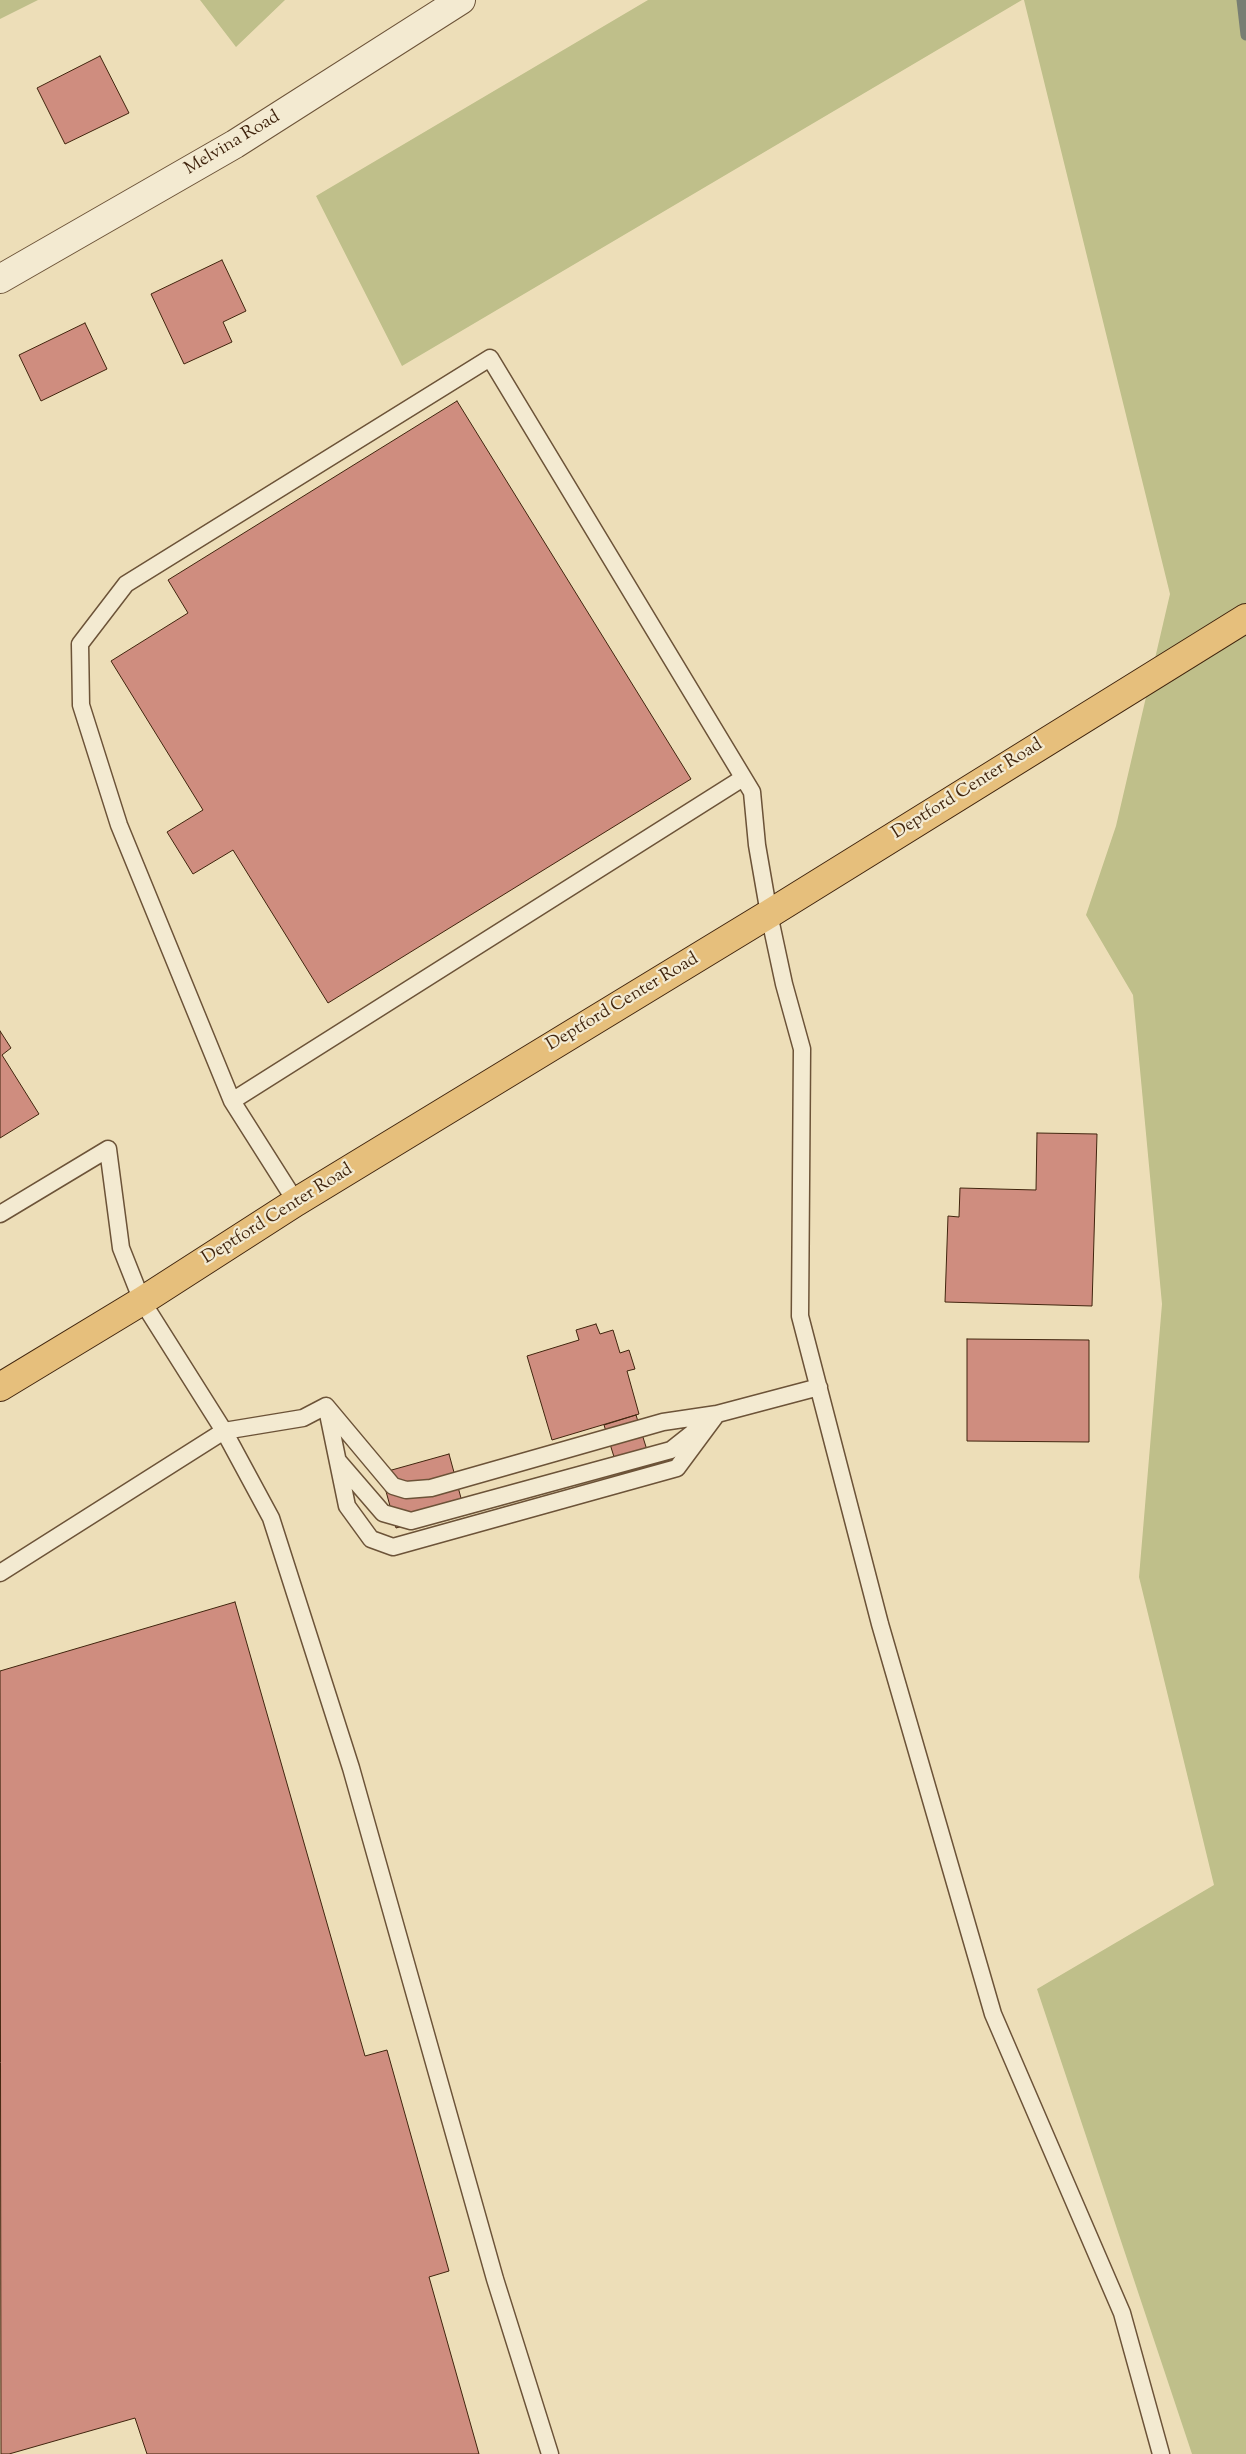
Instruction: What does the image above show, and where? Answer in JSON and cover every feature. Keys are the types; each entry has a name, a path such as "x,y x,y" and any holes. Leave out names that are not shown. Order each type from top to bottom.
{"main road":[{"name":"Deptford Center Road","path":"0,1387 142,1302 296,1202 769,914 1246,618"}],"street":[{"name":"Melvina Road","path":"0,280 235,144 461,0"}],"lane":[{"path":"296,1202 232,1101 119,825 81,705 80,644 126,584 490,358 752,792 757,845 769,914 784,984 802,1049 800,1316 880,1624 993,2014 1122,2313 1161,2454"},
{"path":"232,1101 744,778"},
{"path":"0,1214 108,1149 122,1248 142,1302 224,1432 271,1518 348,1760 495,2279 550,2454"},
{"path":"326,1406 393,1486 406,1490 431,1488 663,1422 717,1414 818,1387"},
{"path":"326,1406 347,1506 371,1539 393,1547 677,1468 717,1414"},
{"path":"0,1573 224,1432 303,1418 326,1406"},
{"path":"337,1460 383,1513 411,1521 671,1450 717,1414"}],"green space":[{"path":"0,0 38,0 0,19"},
{"path":"200,0 285,0 236,47"},
{"path":"648,0 1022,0 402,366 316,196"},
{"path":"1024,0 1246,0 1246,2454 1192,2454 1037,1989 1214,1885 1139,1577 1162,1304 1133,995 1086,915 1116,826 1170,594"}],"building":[{"path":"100,56 129,113 65,144 37,88"},
{"path":"222,260 246,311 223,322 232,342 184,364 151,294"},
{"path":"85,323 107,369 41,401 19,355"},
{"path":"457,401 691,779 328,1003 233,850 193,874 167,832 203,810 111,661 188,613 168,580"},
{"path":"0,1031 11,1048 2,1055 39,1114 0,1138"},
{"path":"1037,1133 1097,1134 1092,1306 945,1302 948,1216 959,1217 960,1188 1036,1190"},
{"path":"596,1324 600,1334 613,1330 620,1353 629,1350 635,1369 627,1371 639,1414 552,1440 527,1356 579,1340 576,1330"},
{"path":"967,1339 1089,1340 1089,1442 967,1441"},
{"path":"636,1415 647,1450 615,1460 604,1425"},
{"path":"449,1454 464,1509 396,1528 381,1473"},
{"path":"235,1602 365,2056 387,2050 449,2271 429,2277 479,2454 147,2454 135,2418 9,2454 1,2454 0,1671"}],"waterway":[{"path":"1242,0 1246,35"}]}
